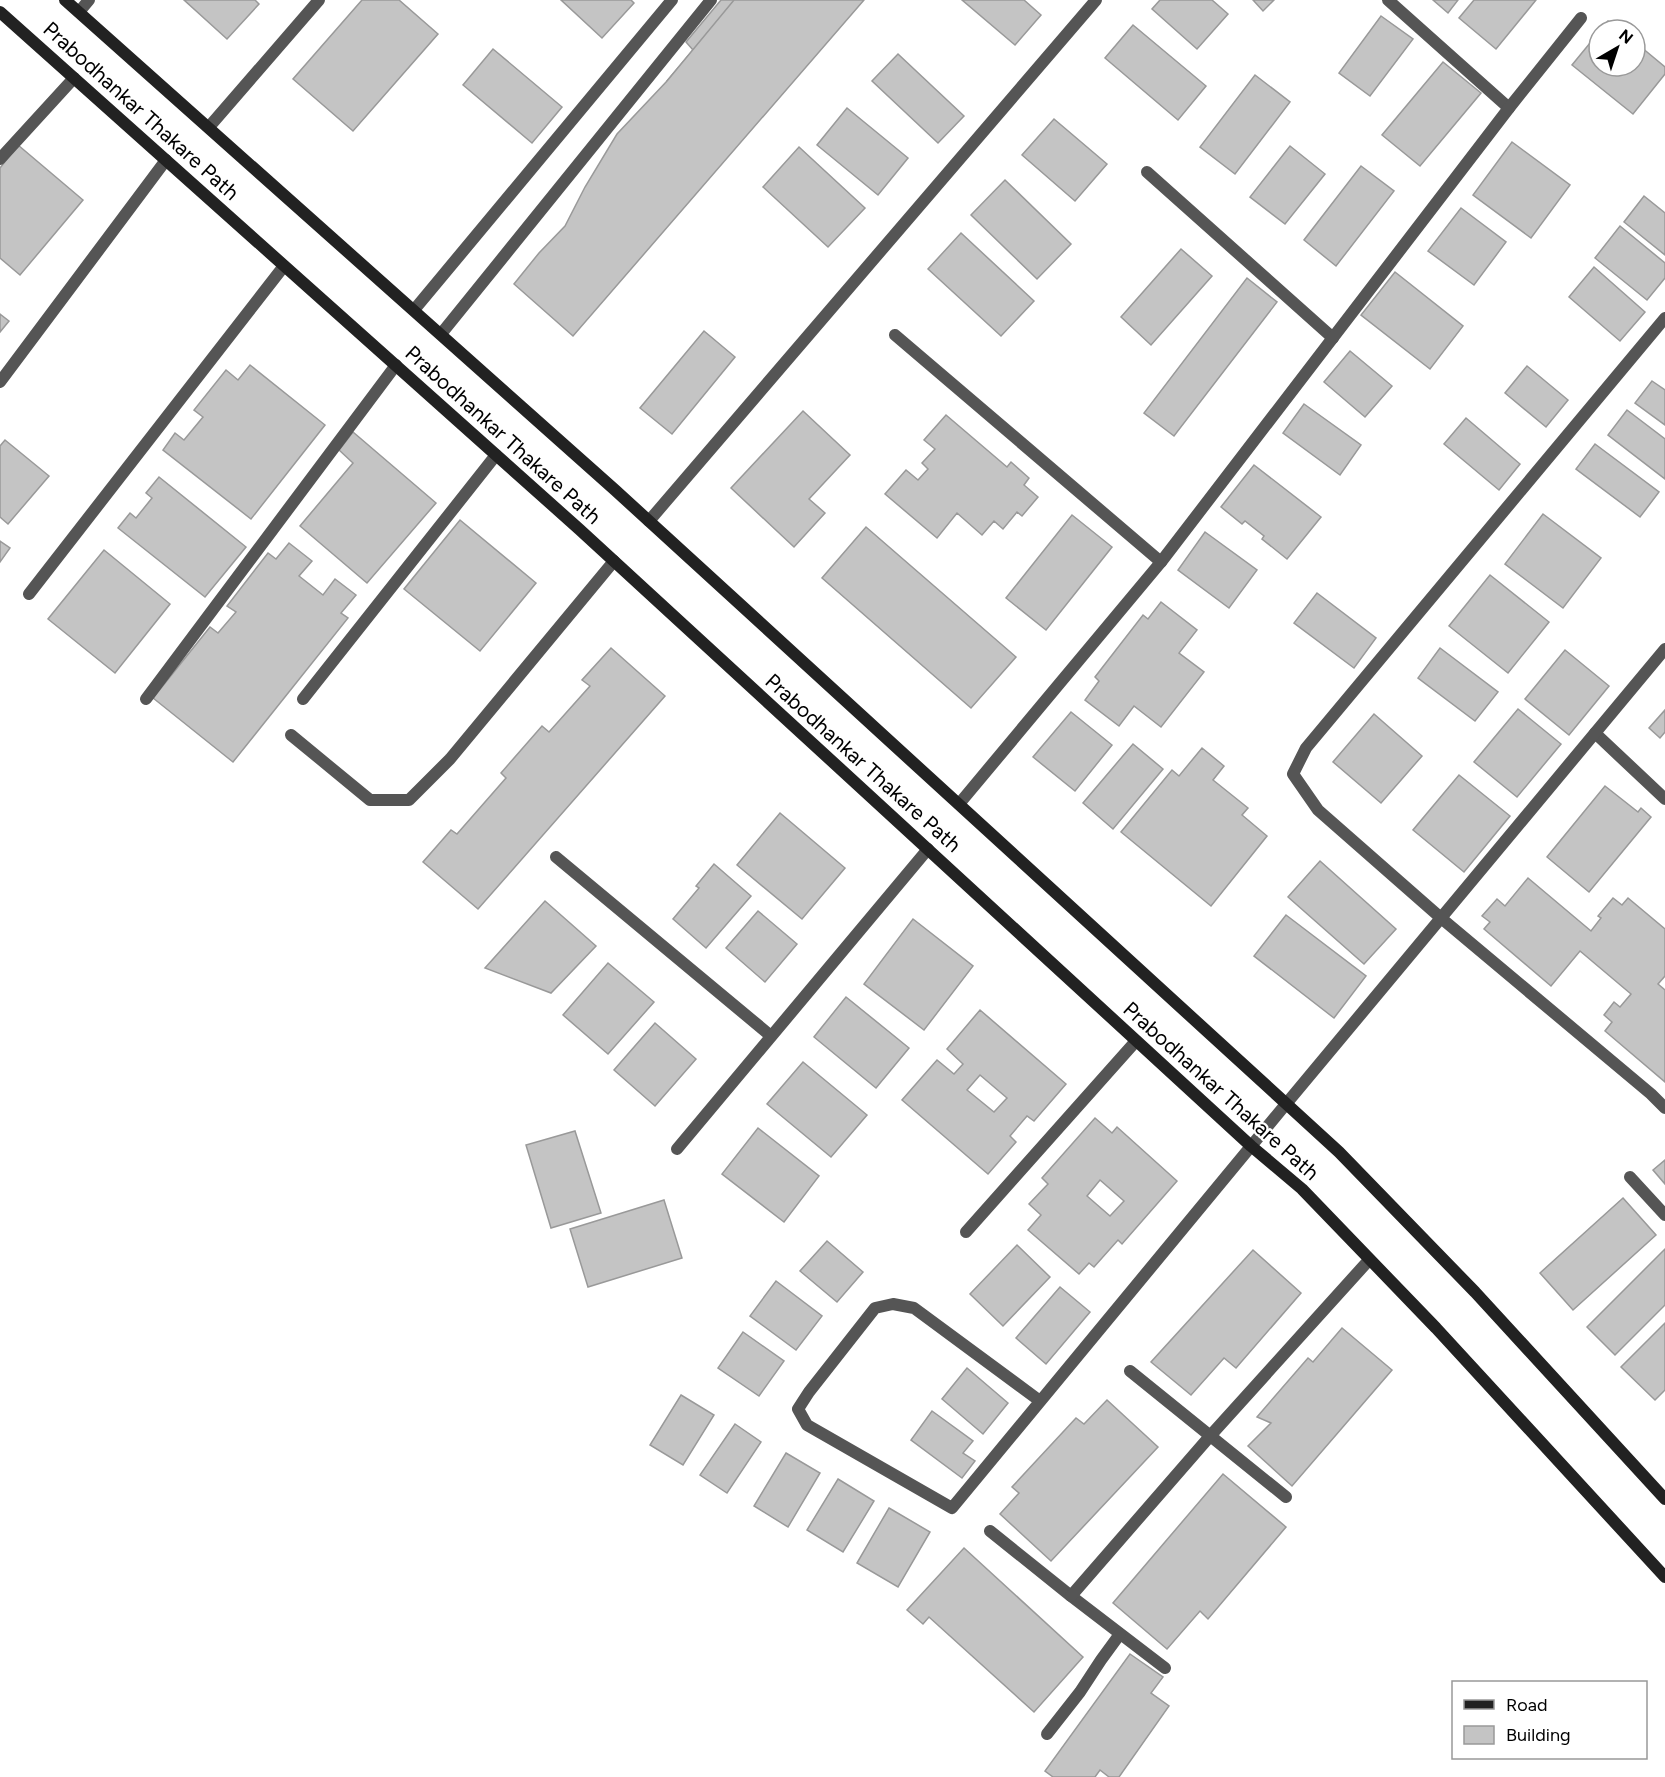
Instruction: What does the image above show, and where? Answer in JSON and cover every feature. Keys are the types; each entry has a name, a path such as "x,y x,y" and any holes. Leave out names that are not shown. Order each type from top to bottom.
{"main road":[{"name":"Prabodhankar Thakare Path","path":"65,0 649,521 1339,1152 1475,1292 1665,1499"},
{"name":"Prabodhankar Thakare Path","path":"0,12 614,561 1251,1146 1302,1190 1443,1336 1665,1577"}],"street":[{"path":"79,12 89,0"},
{"path":"209,127 319,0"},
{"path":"414,310 672,0"},
{"path":"441,334 711,0"},
{"path":"649,521 1096,0"},
{"path":"1388,0 1509,108"},
{"path":"959,804 1161,562 1509,108 1581,18"},
{"path":"0,159 74,78"},
{"path":"0,382 166,160"},
{"path":"1147,172 1333,338"},
{"path":"29,594 284,266"},
{"path":"1665,318 1306,748 1293,774 1318,810 1665,1108"},
{"path":"895,335 1161,562"},
{"path":"146,699 396,365"},
{"path":"303,699 496,455"},
{"path":"291,735 370,800 409,800 450,759 614,561"},
{"path":"1040,1401 914,1308 893,1304 875,1308 798,1409 807,1425 952,1508 1665,649"},
{"path":"1595,733 1665,799"},
{"path":"677,1149 928,849"},
{"path":"556,857 771,1036"},
{"path":"966,1232 1137,1041"},
{"path":"1630,1177 1665,1215"},
{"path":"1071,1596 1211,1435 1370,1260"},
{"path":"1130,1371 1286,1497"},
{"path":"990,1531 1165,1668"},
{"path":"1047,1734 1080,1692 1120,1634"}],"building":[{"path":"184,0 255,0 259,4 227,39"},
{"path":"362,0 399,0 438,34 353,131 293,79"},
{"path":"561,0 631,0 634,3 602,38"},
{"path":"721,0 789,0 786,3 828,39 796,77 778,62 768,74 786,89 758,121 717,86 699,108 667,81 693,50 686,42"},
{"path":"734,0 864,0 573,336 514,284 565,226 617,134 667,81"},
{"path":"962,0 1024,0 1041,15 1015,45"},
{"path":"1160,0 1212,0 1228,14 1197,49 1152,9"},
{"path":"1253,0 1274,0 1263,11"},
{"path":"1433,0 1458,0 1448,13"},
{"path":"1474,0 1536,0 1496,49 1459,18"},
{"path":"1381,16 1413,39 1370,96 1339,73"},
{"path":"1133,25 1206,86 1178,120 1105,58"},
{"path":"1587,47 1587,77 1572,65"},
{"path":"493,49 562,107 532,143 463,85"},
{"path":"1647,52 1665,67 1665,74 1633,114 1588,78 1647,78"},
{"path":"898,54 964,116 938,143 872,81"},
{"path":"1443,62 1481,93 1420,166 1382,135"},
{"path":"1255,75 1290,102 1235,174 1200,147"},
{"path":"847,108 908,158 878,195 817,145"},
{"path":"1054,119 1107,164 1075,201 1022,155"},
{"path":"1512,142 1570,185 1531,238 1473,195"},
{"path":"18,145 83,200 20,275 0,258 0,168"},
{"path":"1290,146 1325,174 1285,224 1250,197"},
{"path":"799,147 865,208 828,247 763,187"},
{"path":"1361,166 1394,191 1336,266 1304,240"},
{"path":"1005,180 1071,244 1037,279 971,215"},
{"path":"1644,196 1665,213 1665,255 1624,222"},
{"path":"1461,208 1506,242 1474,285 1428,251"},
{"path":"1620,226 1665,263 1665,278 1647,300 1595,258"},
{"path":"961,233 1034,301 1001,336 928,269"},
{"path":"1181,249 1212,276 1151,345 1121,317"},
{"path":"1594,267 1645,312 1620,341 1569,297"},
{"path":"1395,272 1463,326 1430,369 1361,315"},
{"path":"1247,278 1277,302 1174,436 1144,413"},
{"path":"0,314 9,321 0,332"},
{"path":"704,331 735,357 672,434 640,408"},
{"path":"1350,351 1392,386 1365,417 1324,382"},
{"path":"250,365 325,425 251,519 163,450 175,433 184,440 203,417 194,410 226,370 238,380"},
{"path":"1527,366 1568,400 1546,427 1505,393"},
{"path":"1652,381 1665,390 1665,425 1635,403"},
{"path":"1304,404 1361,445 1340,475 1283,433"},
{"path":"1627,410 1665,439 1665,479 1608,435"},
{"path":"803,411 850,455 809,499 825,513 794,547 731,488"},
{"path":"946,415 1007,467 1011,462 1029,478 1024,485 1038,497 1022,516 1017,512 1003,529 994,521 982,535 957,513 937,538 885,494 906,470 918,480 928,469 922,463 935,449 924,440"},
{"path":"1466,418 1520,464 1499,490 1444,444"},
{"path":"353,432 436,503 367,583 300,526 353,463 339,450"},
{"path":"5,440 49,476 8,524 0,517 0,446"},
{"path":"1595,444 1659,492 1640,517 1576,469"},
{"path":"1254,465 1321,517 1287,559 1262,539 1264,536 1245,521 1242,524 1221,507"},
{"path":"159,477 246,547 205,597 118,528 130,513 136,518 152,498 146,493"},
{"path":"1543,514 1601,558 1563,608 1505,564"},
{"path":"1072,515 1112,547 1046,630 1006,598"},
{"path":"460,520 536,583 480,651 404,589"},
{"path":"866,527 1016,657 971,708 822,578"},
{"path":"1205,532 1257,570 1229,608 1178,570"},
{"path":"0,541 10,548 0,562"},
{"path":"289,543 312,561 299,576 323,595 335,579 356,595 341,613 348,618 233,762 153,698 210,627 218,633 236,612 227,606 268,553 276,559"},
{"path":"104,550 170,604 115,673 48,619"},
{"path":"1490,575 1549,622 1508,673 1449,626"},
{"path":"1317,593 1376,638 1354,668 1294,623"},
{"path":"1161,602 1197,630 1179,653 1204,672 1161,727 1134,706 1119,726 1085,700 1099,681 1095,677 1143,615 1148,619"},
{"path":"611,648 665,696 478,909 423,862 451,830 457,834 506,778 501,773 542,726 549,732 590,686 582,680"},
{"path":"1440,648 1498,692 1475,721 1418,678"},
{"path":"1565,650 1609,686 1569,735 1525,699"},
{"path":"1518,709 1561,744 1517,797 1474,762"},
{"path":"1665,710 1665,732 1660,738 1649,728"},
{"path":"1071,712 1112,745 1075,791 1033,757"},
{"path":"1374,714 1422,756 1381,803 1333,762"},
{"path":"1133,744 1163,769 1113,829 1083,803"},
{"path":"1202,748 1224,766 1213,780 1248,808 1242,815 1267,836 1211,906 1121,832 1172,770 1179,776"},
{"path":"1459,775 1510,816 1464,872 1413,830"},
{"path":"1605,786 1638,812 1641,808 1651,817 1589,892 1547,857"},
{"path":"780,813 845,868 802,919 737,865"},
{"path":"1320,861 1396,929 1364,964 1288,897"},
{"path":"714,864 751,896 706,948 673,919 699,888 696,886"},
{"path":"1528,878 1591,931 1601,918 1598,916 1613,898 1622,905 1628,898 1665,929 1665,976 1658,984 1665,990 1665,1082 1605,1031 1612,1022 1604,1015 1614,1002 1620,1007 1631,994 1580,951 1551,986 1484,929 1490,922 1482,916 1497,899 1505,906"},
{"path":"545,901 596,946 551,993 485,968"},
{"path":"758,911 797,944 765,982 726,948"},
{"path":"1286,915 1366,976 1334,1018 1254,956"},
{"path":"913,919 973,966 924,1030 864,984"},
{"path":"608,963 654,1002 608,1054 563,1015"},
{"path":"846,997 909,1048 876,1088 814,1037"},
{"path":"980,1010 1066,1084 1034,1121 1027,1116 1010,1136 1016,1142 988,1174 902,1100 937,1060 954,1074 963,1064 947,1049","holes":["980,1075 1007,1098 994,1112 967,1090"]},
{"path":"655,1023 696,1059 655,1106 614,1070"},
{"path":"803,1062 867,1115 831,1157 767,1104"},
{"path":"1095,1118 1112,1133 1117,1127 1177,1181 1122,1244 1118,1240 1094,1267 1089,1263 1079,1274 1028,1230 1041,1215 1029,1204 1048,1184 1042,1178","holes":["1100,1180 1124,1201 1110,1216 1087,1196"]},
{"path":"758,1128 819,1176 784,1222 722,1174"},
{"path":"575,1131 601,1213 551,1228 526,1145"},
{"path":"1665,1160 1665,1184 1653,1170"},
{"path":"1623,1198 1656,1235 1573,1310 1540,1273"},
{"path":"664,1200 682,1258 588,1287 570,1229"},
{"path":"827,1241 863,1272 837,1302 800,1271"},
{"path":"1017,1245 1050,1277 1003,1326 970,1294"},
{"path":"1665,1249 1665,1305 1615,1355 1587,1327"},
{"path":"1253,1250 1301,1293 1236,1368 1224,1358 1191,1395 1151,1362"},
{"path":"776,1281 822,1316 796,1350 750,1316"},
{"path":"1060,1287 1090,1312 1046,1364 1016,1338"},
{"path":"1665,1323 1665,1390 1655,1400 1621,1367"},
{"path":"1342,1328 1392,1370 1292,1486 1248,1446 1271,1423 1257,1417 1308,1358 1313,1362"},
{"path":"743,1332 784,1361 759,1396 718,1368"},
{"path":"967,1368 1008,1403 983,1434 942,1399"},
{"path":"681,1395 714,1415 683,1465 650,1445"},
{"path":"1107,1400 1158,1447 1051,1561 1000,1514 1019,1493 1012,1487 1076,1418 1084,1424"},
{"path":"932,1411 973,1441 963,1453 975,1461 962,1478 911,1440"},
{"path":"735,1424 761,1442 727,1493 700,1475"},
{"path":"786,1453 820,1473 788,1527 754,1506"},
{"path":"1223,1474 1286,1527 1208,1619 1200,1611 1167,1649 1113,1603"},
{"path":"838,1479 874,1501 843,1552 807,1530"},
{"path":"889,1508 930,1532 898,1587 857,1563"},
{"path":"964,1548 1083,1657 1034,1712 929,1617 923,1624 907,1610"},
{"path":"1130,1654 1163,1677 1151,1693 1169,1706 1119,1777 1109,1777 1100,1770 1095,1777 1053,1777 1045,1771"}]}
